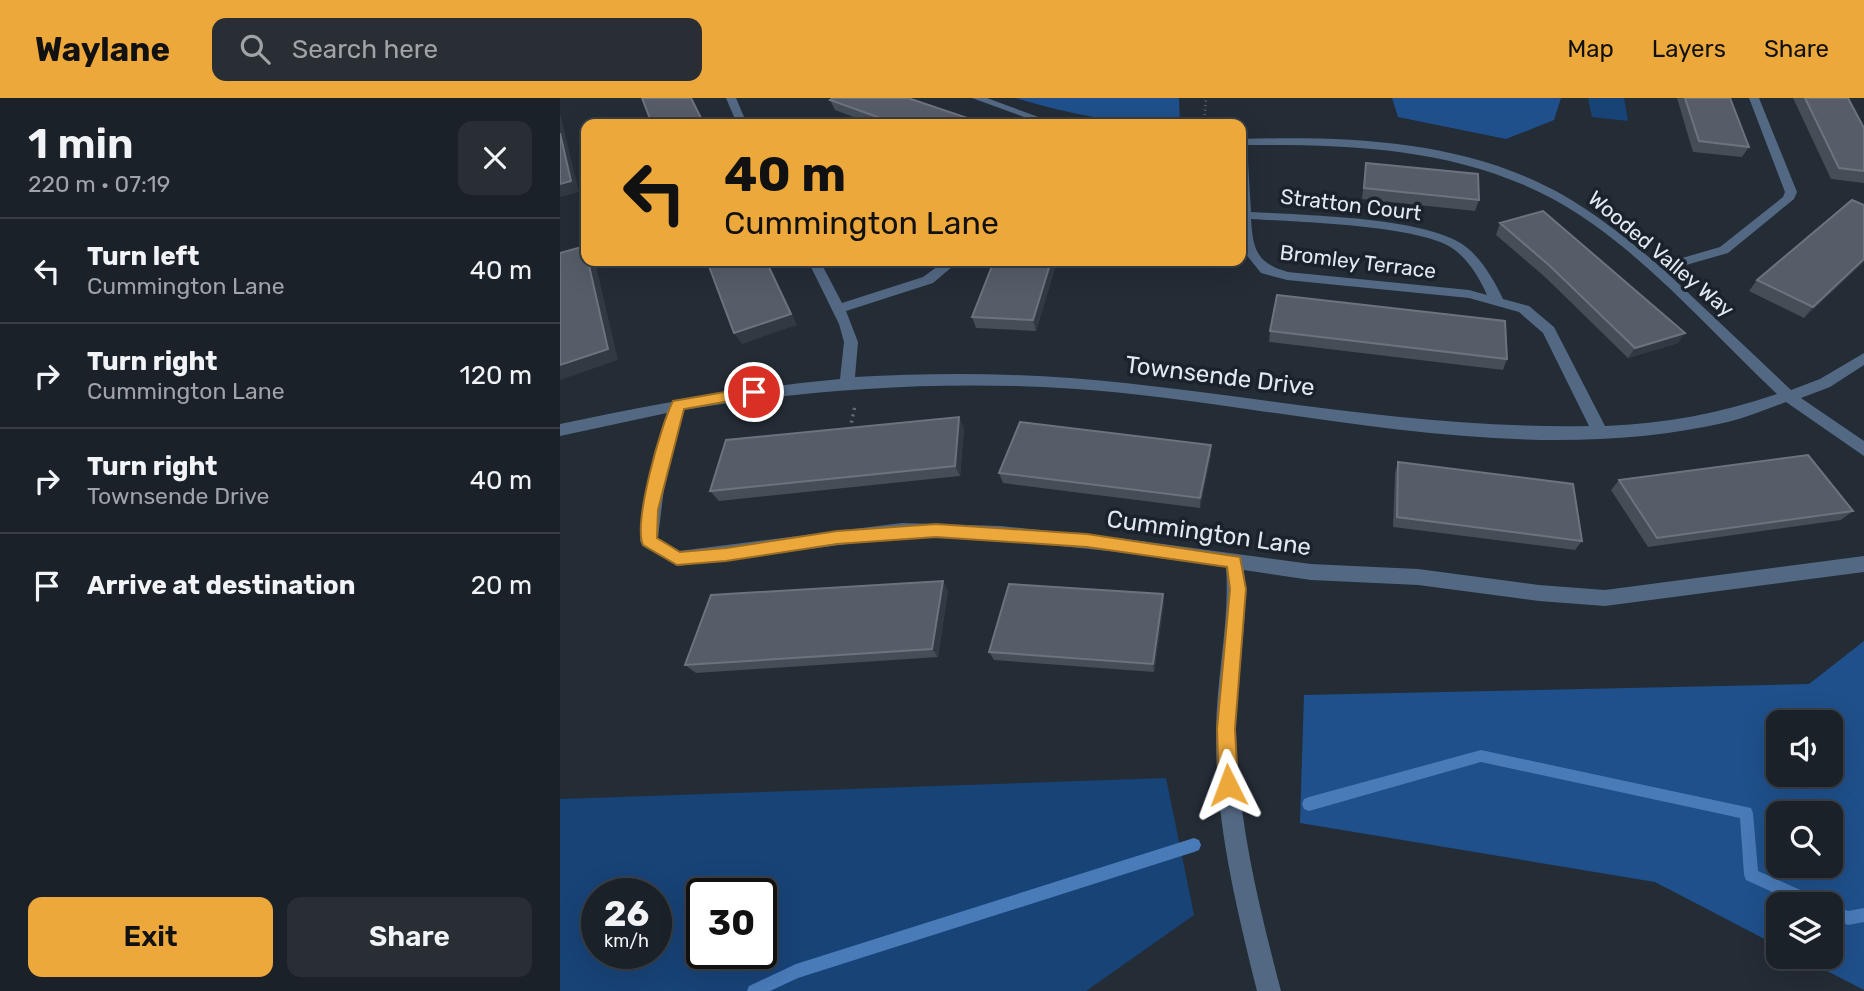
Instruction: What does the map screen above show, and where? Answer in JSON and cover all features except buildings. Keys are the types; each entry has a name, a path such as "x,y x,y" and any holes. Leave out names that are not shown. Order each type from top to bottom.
{"street":[{"path":"731,98 740,119"},
{"path":"977,98 1038,119"},
{"path":"1654,270 1724,250 1788,199 1791,192 1754,98"},
{"name":"Wooded Valley Way","path":"1246,142 1384,145 1478,163 1524,180 1567,203 1654,270 1789,397"},
{"name":"Bromley Terrace","path":"1246,215 1247,248 1266,270 1286,276 1496,299"},
{"name":"Stratton Court","path":"1246,215 1415,231 1453,243 1479,269 1496,299"},
{"path":"817,266 840,309 850,342 847,381"},
{"path":"840,309 928,280 946,266"},
{"path":"1496,299 1524,309 1549,330 1600,432"},
{"name":"Townsende Drive","path":"560,430 678,405 847,381 941,378 1080,382 1442,426 1534,432 1600,432 1697,421 1789,397 1822,385 1864,358"},
{"path":"1789,397 1818,414 1864,450"},
{"name":"Cummington Lane","path":"678,405 668,431 650,510 649,541 677,559 726,555 837,537 936,530 1087,541 1311,572 1418,577 1550,594 1605,597 1864,564"},
{"path":"1234,561 1238,589 1237,624 1226,729 1227,766 1234,844 1269,991"}],"path":[{"path":"1204,119 1206,98"},
{"path":"850,429 856,402"}],"shaded area":[{"path":"1016,98 1179,98 1180,119 1113,119 1056,109"},
{"path":"1392,98 1561,98 1554,120 1506,139 1398,117"},
{"path":"1588,98 1624,98 1628,121 1592,117"},
{"path":"1864,641 1864,990 1823,969 1843,969 1843,892 1766,892 1766,940 1655,882 1300,823 1304,695 1809,684"},
{"path":"1166,778 1194,915 1086,991 560,991 560,799"}],"waterway":[{"path":"1309,804 1481,756 1746,813 1751,875 1789,892"},
{"path":"754,991 796,971 1194,845"},
{"path":"1843,916 1848,918 1864,915"}],"route":[{"path":"754,392 678,405 668,431 650,510 649,541 677,559 726,555 837,537 902,530 936,530 1087,541 1234,561 1238,589 1226,729 1228,785"}]}
